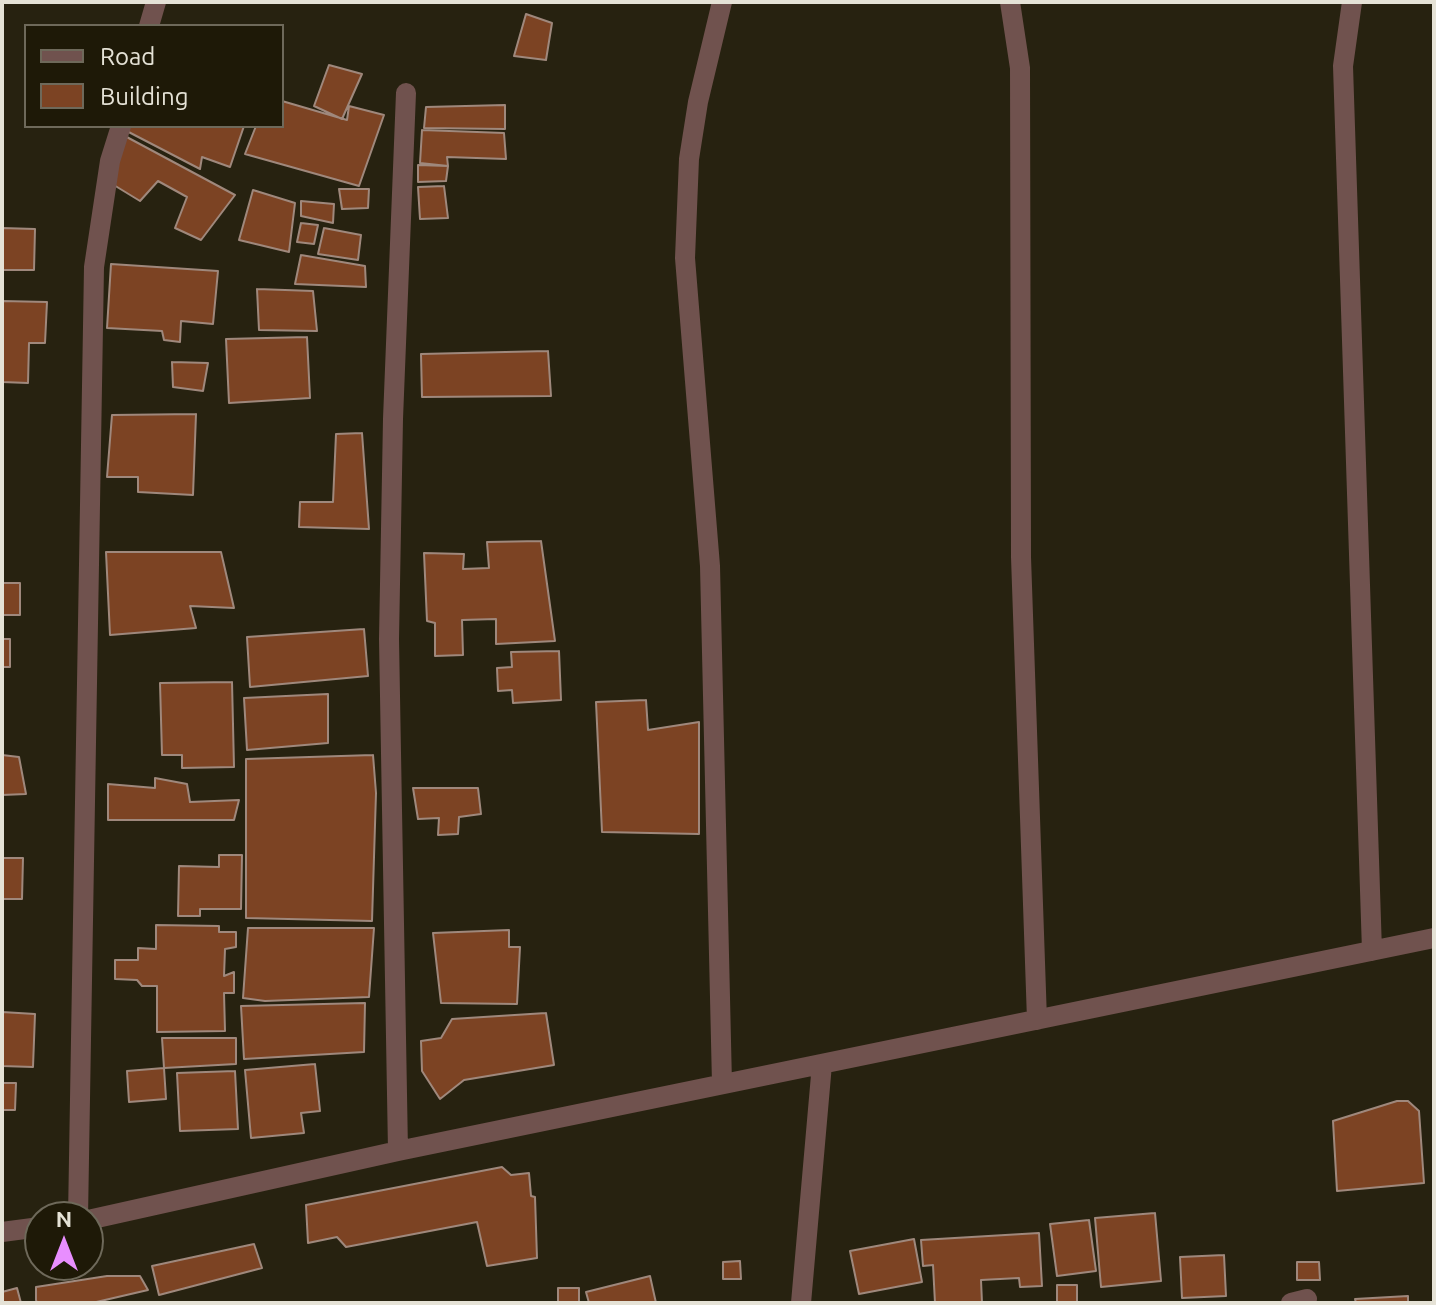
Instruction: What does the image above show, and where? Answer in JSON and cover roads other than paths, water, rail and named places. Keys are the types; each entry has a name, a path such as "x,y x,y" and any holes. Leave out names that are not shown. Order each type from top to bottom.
{"street":[{"path":"150,24 156,2"},
{"path":"722,2 698,102 689,159 685,258 710,566 722,1084"},
{"path":"1010,2 1020,68 1021,557 1037,1020"},
{"path":"1352,2 1343,66 1372,951"},
{"path":"398,1151 389,639 393,419 406,93"},
{"path":"78,1201 94,267 110,161 120,128"},
{"path":"104,1216 398,1151 1434,938"},
{"path":"801,1303 822,1064"},
{"path":"2,1232 24,1229"}]}
